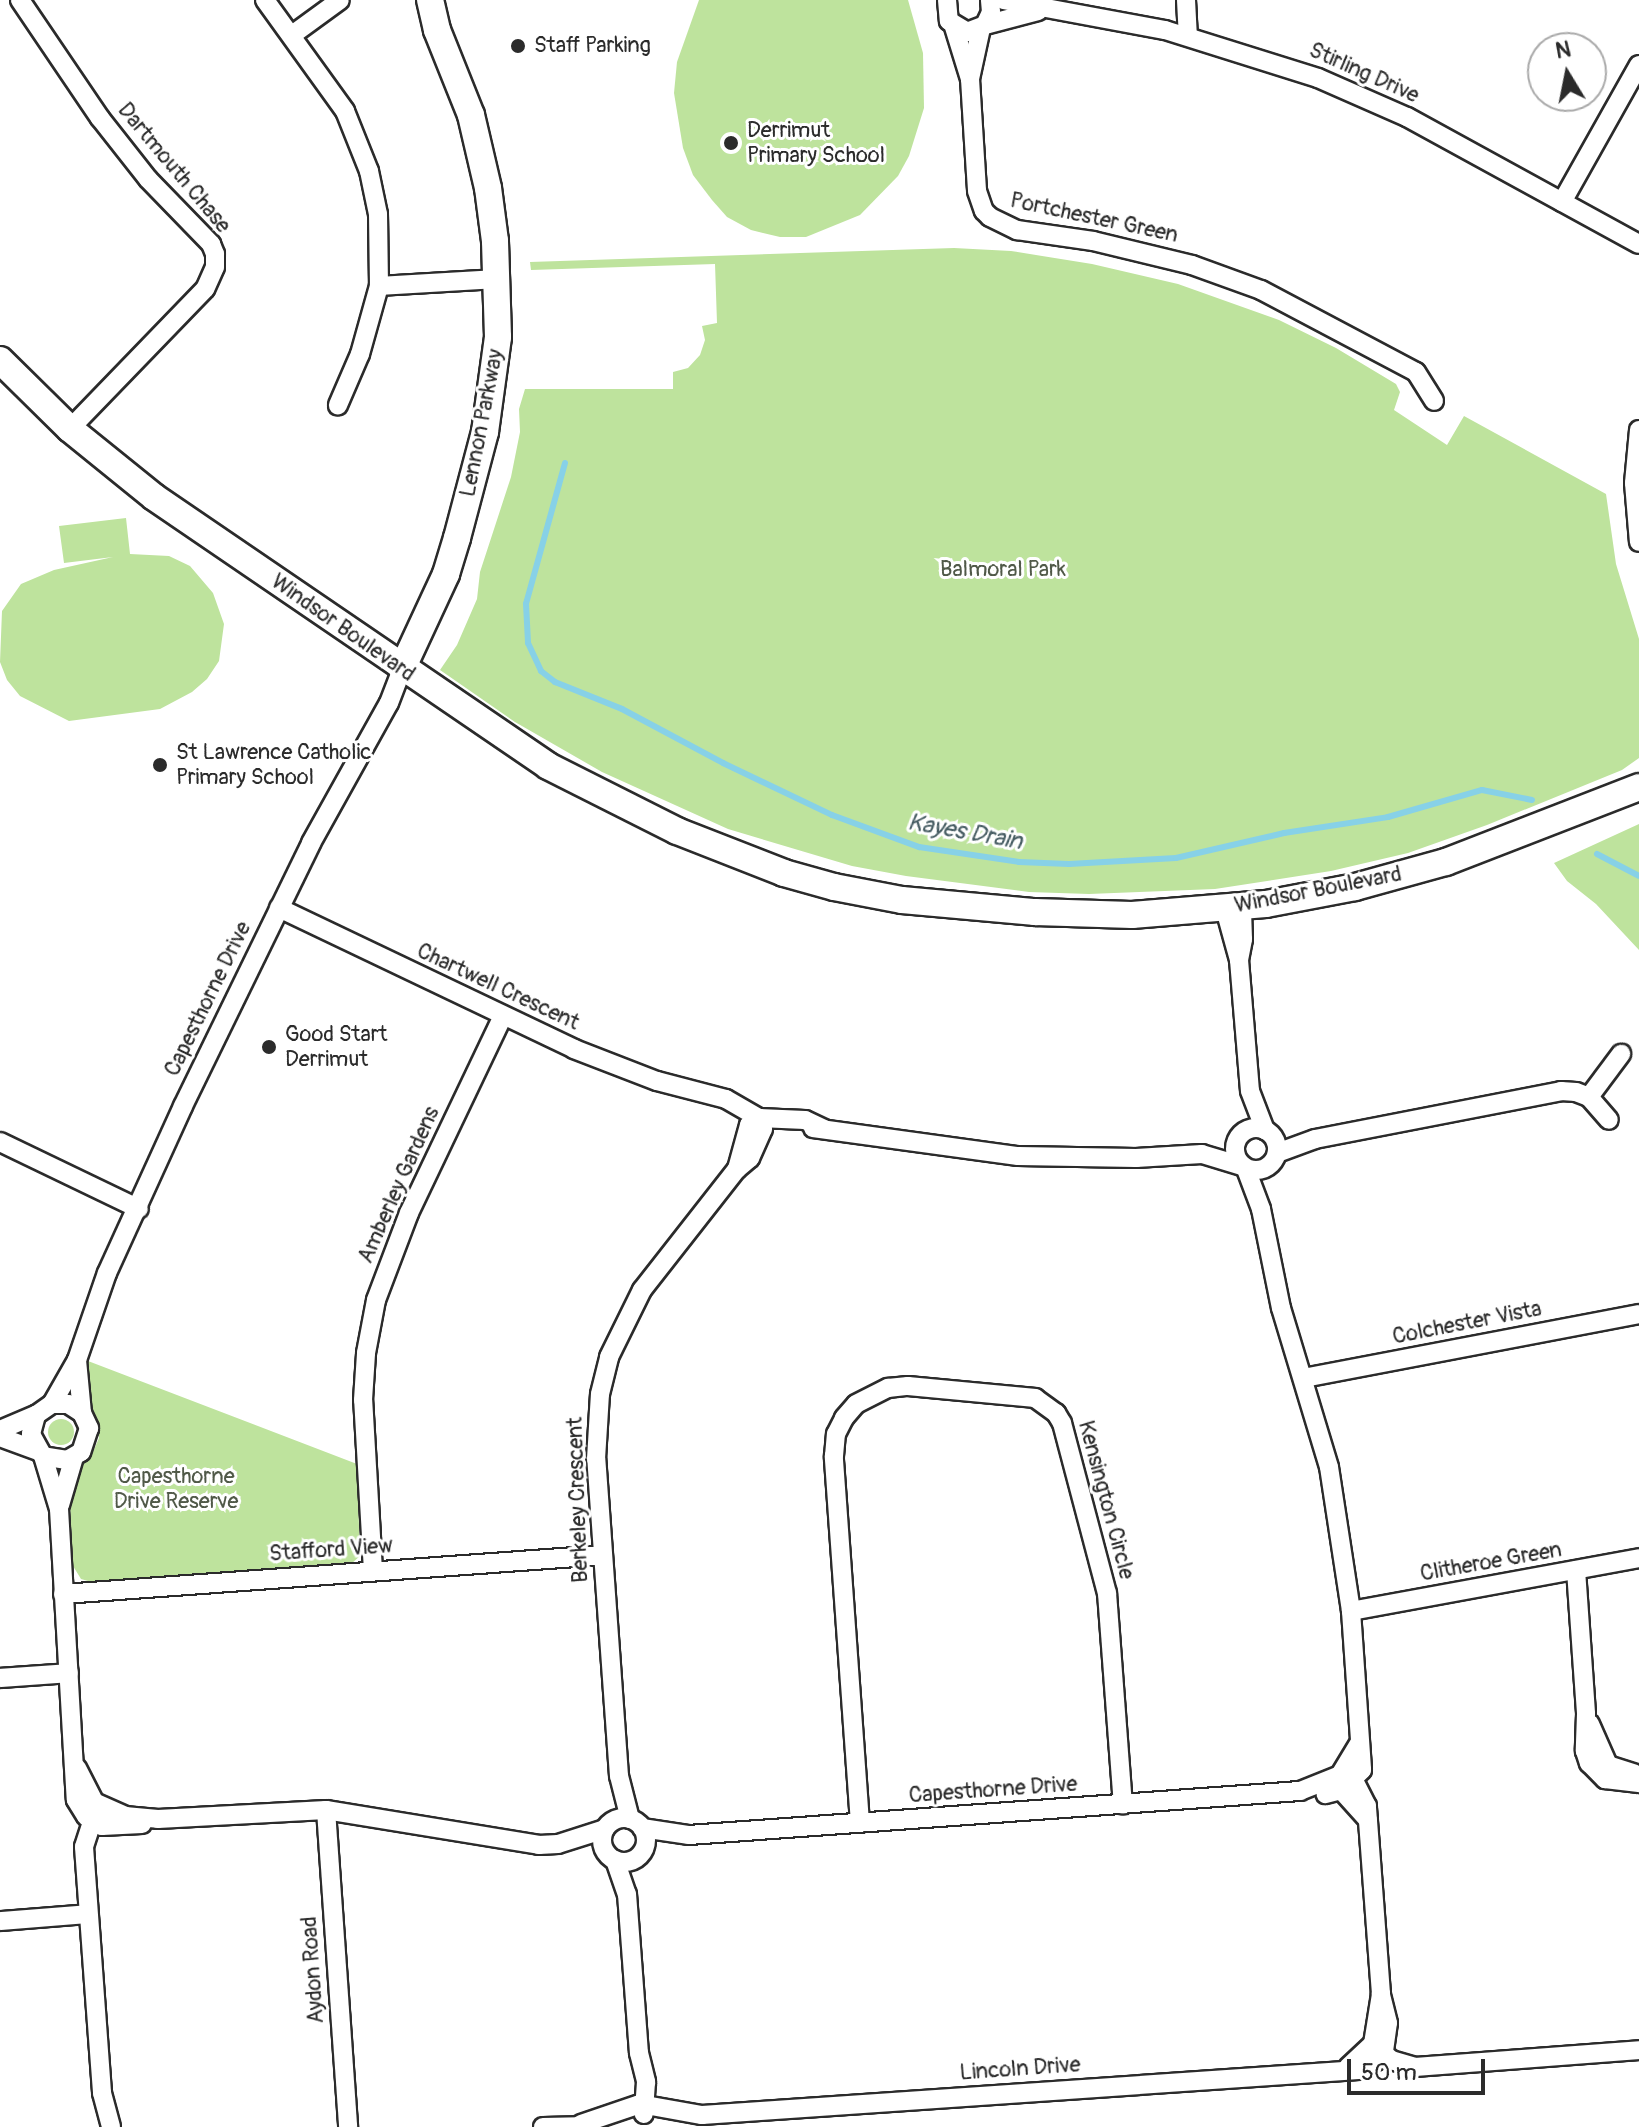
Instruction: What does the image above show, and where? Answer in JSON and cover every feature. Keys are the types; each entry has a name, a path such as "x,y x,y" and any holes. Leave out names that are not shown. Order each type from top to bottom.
{"street":[{"name":"Dartmouth Chase","path":"20,0 100,118 148,179 211,244 215,254 215,267 205,289 70,429"},
{"path":"265,0 345,111 361,145 378,214 379,286 364,344 338,405"},
{"path":"292,35 340,0"},
{"name":"Lennon Parkway","path":"414,0 437,30"},
{"name":"Lennon Parkway","path":"402,669 446,574 475,473 493,381 497,279 488,188 477,139 457,76 437,30 430,0"},
{"name":"Portchester Green","path":"947,0 946,14 954,27 970,79 977,191 990,217 1017,230 1093,241 1192,265 1261,290 1416,372 1426,383 1434,401"},
{"name":"Portchester Green","path":"970,79 983,26 991,12 990,0"},
{"name":"Stirling Drive","path":"1003,0 1165,30 1272,61 1362,96 1639,244"},
{"path":"1165,30 1178,0"},
{"path":"1186,0 1188,36"},
{"name":"Stirling Drive","path":"954,27 967,32 1045,10"},
{"path":"1562,202 1639,65"},
{"path":"379,286 497,279"},
{"name":"Windsor Boulevard","path":"0,360 70,429 154,497 380,650 402,669 586,788 719,847 893,883 991,909 1132,915 1234,908 1355,887 1446,862 1528,833 1636,784"},
{"path":"1639,430 1634,483 1639,542"},
{"name":"Capesthorne Drive","path":"52,1404 77,1360 107,1273 139,1209 183,1106 279,908 389,703 402,669"},
{"name":"Chartwell Crescent","path":"279,908 502,1018 574,1049 702,1095 757,1124"},
{"path":"1234,908 1243,939 1239,960 1250,1091 1276,1142 1261,1209"},
{"name":"Amberley Gardens","path":"373,1571 363,1400 366,1353 376,1300 409,1213 502,1018"},
{"path":"1589,1097 1621,1054"},
{"path":"1250,1091 1235,1155 1244,1168 1261,1209 1278,1293 1329,1467 1351,1611 1359,1743 1345,1782 1368,1820 1381,1994 1381,2048 1441,2063 1639,2050"},
{"path":"1202,1154 1259,1171 1274,1159 1315,1139 1561,1091 1589,1097 1609,1120"},
{"path":"757,1124 805,1120 824,1129 1018,1156 1136,1158 1202,1154 1237,1139 1253,1128 1315,1139"},
{"name":"Berkeley Crescent","path":"622,1824 596,1429 609,1357 642,1290 737,1169 757,1124"},
{"path":"0,1142 139,1209"},
{"name":"Colchester Vista","path":"1304,1378 1639,1314"},
{"name":"Capesthorne Drive","path":"77,1360 82,1413"},
{"name":"Kensington Circle","path":"860,1823 834,1456 836,1434 844,1418 856,1404 888,1388 1035,1398 1056,1413 1062,1423 1072,1449 1107,1593 1123,1804"},
{"path":"0,1430 36,1415 52,1404 68,1404 82,1413 89,1437 74,1457 59,1509"},
{"path":"36,1415 31,1434 59,1509 77,1768 100,1819 88,1867 88,1914 102,2093 99,2127"},
{"path":"0,1437 58,1461 74,1457"},
{"name":"Stafford View","path":"63,1594 603,1555"},
{"name":"Clitheroe Green","path":"1351,1611 1639,1558"},
{"path":"1576,1570 1586,1714 1584,1738 1589,1763 1605,1779 1639,1783"},
{"path":"0,1678 69,1673"},
{"path":"1586,1714 1594,1741 1608,1765 1621,1772 1639,1774"},
{"name":"Capesthorne Drive","path":"558,1844 622,1824 689,1835 1300,1791 1345,1782"},
{"name":"Capesthorne Drive","path":"100,1819 326,1810 525,1844 558,1844 627,1862 641,1852 689,1835"},
{"name":"Aydon Road","path":"326,1810 348,2127"},
{"path":"543,2127 613,2125 643,2107 627,1894 602,1842 622,1824 641,1852 627,1894"},
{"path":"0,1921 88,1914"},
{"name":"Lincoln Drive","path":"643,2107 681,2121 702,2115 1342,2070 1381,2048"},
{"path":"102,2093 111,2127"}],"green space":[{"path":"699,0 908,0 923,53 924,108 909,156 898,176 860,215 806,237 780,237 751,230 727,217 693,175 683,148 674,93 677,62"},
{"name":"Balmoral Park","path":"954,248 1011,251 1092,264 1178,284 1279,320 1336,348 1396,384 1400,392 1394,410 1447,445 1464,416 1606,494 1616,564 1639,639 1639,758 1622,770 1487,825 1408,853 1331,871 1215,889 1089,894 1029,892 852,866 728,829 602,772 515,722 440,670 457,645 477,599 480,572 511,477 520,432 519,409 525,389 673,389 673,372 688,368 700,355 705,340 702,326 717,323 715,264 531,270 530,262"},
{"path":"126,518 130,554 169,556 190,566 213,593 224,624 219,661 207,679 192,692 160,709 69,721 20,696 7,680 0,662 2,611 21,584 54,570 113,557 64,563 59,526"},
{"path":"1639,824 1639,950 1596,904 1567,881 1554,863"},
{"name":"Capesthorne Drive Reserve","path":"88,1361 357,1464 360,1556 351,1564 323,1569 95,1583 81,1579 73,1566 70,1506 78,1470 92,1454 99,1438 84,1384"},
{"path":"61,1419 71,1422 74,1432 71,1442 61,1445 51,1442 48,1432 51,1422"}],"waterway":[{"name":"Kayes Drain","path":"565,463 526,604 528,643 541,671 555,682 622,709 723,763 832,815 919,847 1019,862 1069,864 1176,858 1284,833 1388,817 1482,790 1532,800"},
{"name":"Kayes Drain","path":"1597,854 1639,876"}],"place":[{"name":"Staff Parking","path":"518,46"},
{"name":"Derrimut Primary School","path":"731,143"},
{"name":"St Lawrence Catholic Primary School","path":"160,765"},
{"name":"Good Start Derrimut","path":"269,1047"}]}
